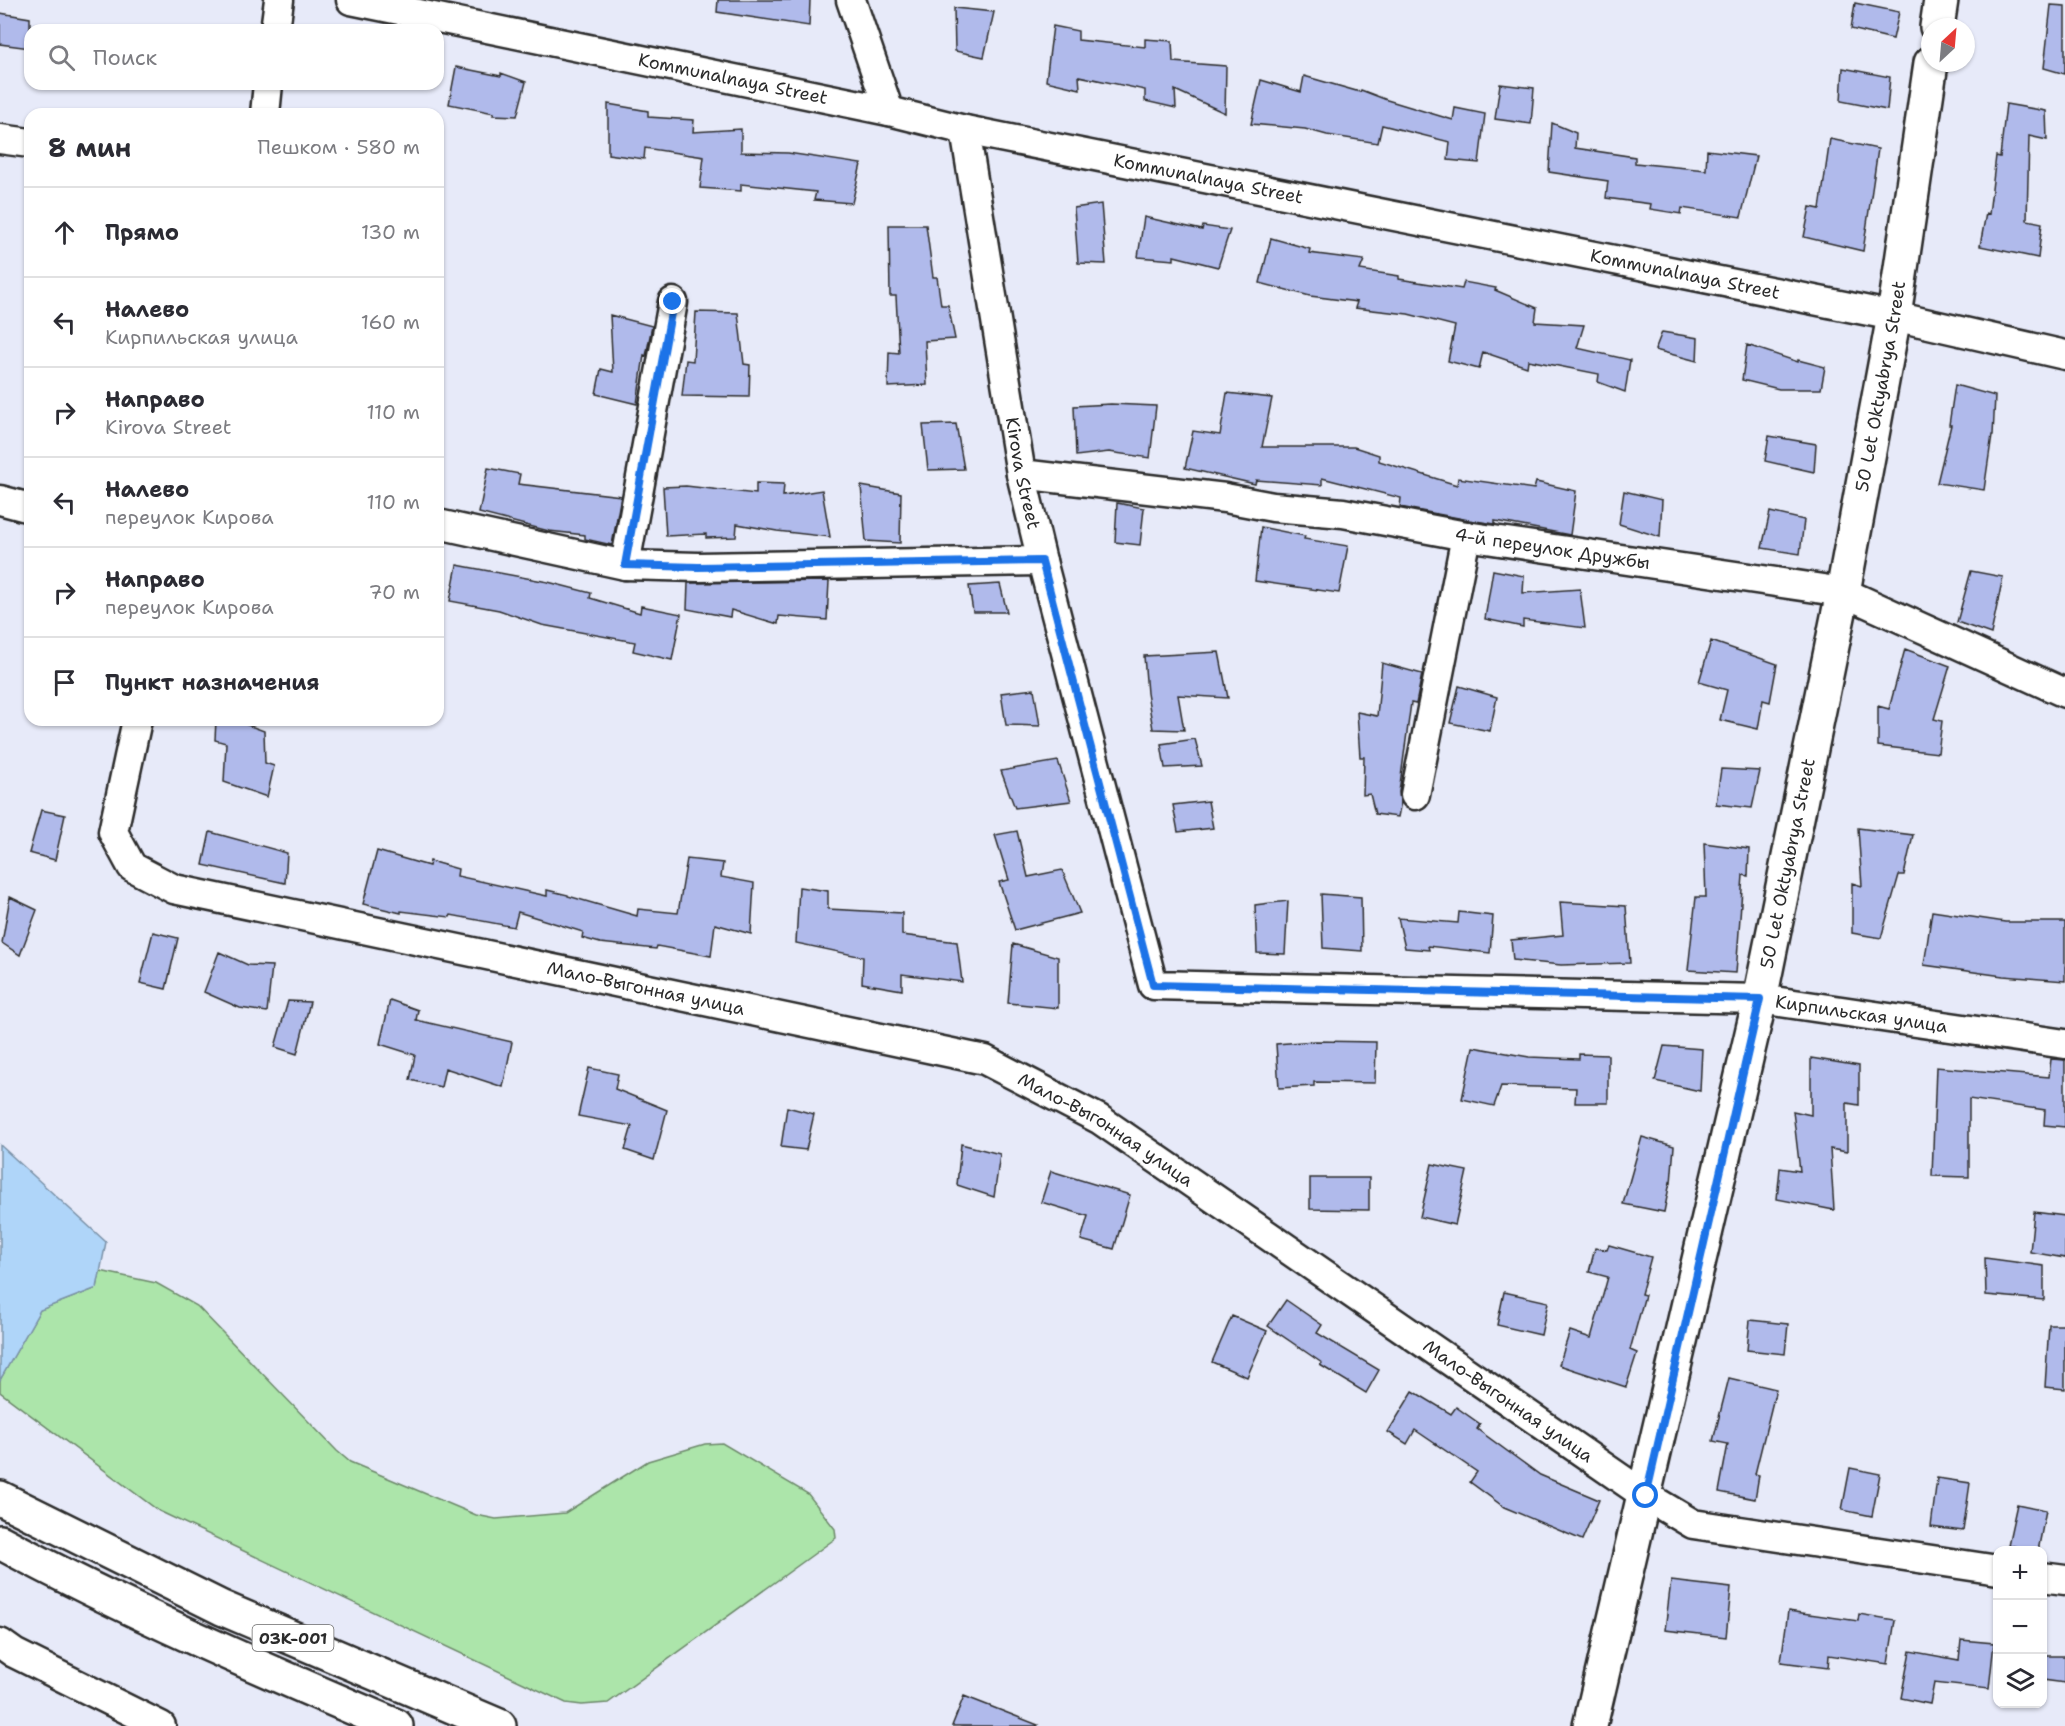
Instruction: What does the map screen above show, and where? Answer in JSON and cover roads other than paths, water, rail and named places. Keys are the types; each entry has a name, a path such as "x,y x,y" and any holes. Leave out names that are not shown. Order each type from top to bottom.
{"main road":[{"path":"1938,18 1941,0"},
{"name":"50 Let Oktyabrya Street","path":"1590,1726 1646,1496 1760,999 1843,592 1894,316 1930,72"},
{"name":"03К-001","path":"0,1498 222,1608 500,1726"},
{"name":"03К-001","path":"0,1542 72,1581 396,1726"}],"street":[{"path":"276,24 279,0"},
{"name":"Kommunalnaya Street","path":"351,0 888,111 965,130 1894,316 2065,355"},
{"path":"851,0 888,111"},
{"path":"266,108 267,90"},
{"name":"Kirova Street","path":"965,130 1021,474 1153,985"},
{"path":"0,139 24,142"},
{"path":"625,565 673,302"},
{"name":"4-й переулок Дружбы","path":"1021,474 1225,498 1273,507 1343,513 1466,536 1843,592 2065,693"},
{"path":"0,500 24,506"},
{"path":"444,525 625,565 698,567 1042,561"},
{"path":"1415,795 1466,536"},
{"name":"Мало-Выгонная улица","path":"136,726 112,832 132,867 174,889 985,1060 1099,1119 1646,1496 1693,1524 1993,1569"},
{"name":"Кирпильская улица","path":"1153,985 1760,999 2065,1044"},
{"path":"2047,1577 2065,1580"},
{"path":"0,1643 14,1653 161,1726"}],"water":[{"path":"0,1145 106,1242 97,1288 40,1310 0,1380"}]}
